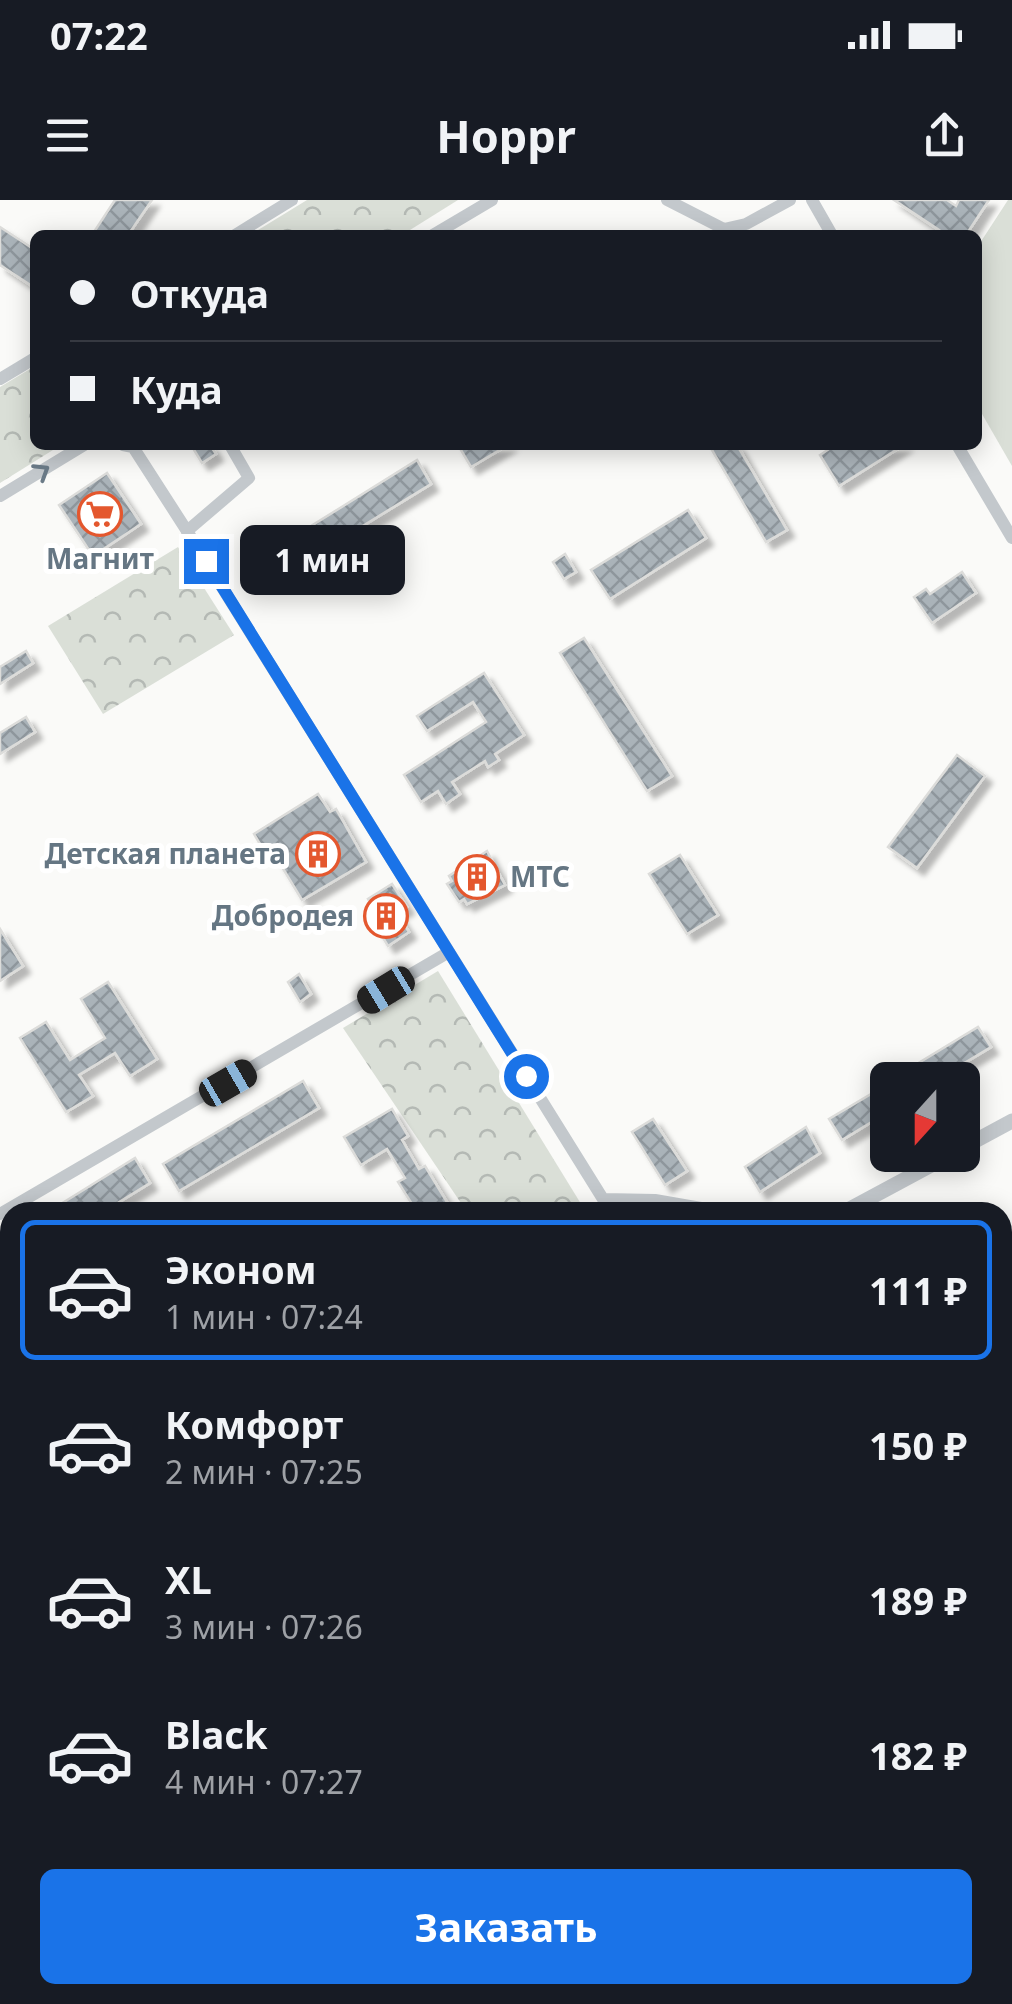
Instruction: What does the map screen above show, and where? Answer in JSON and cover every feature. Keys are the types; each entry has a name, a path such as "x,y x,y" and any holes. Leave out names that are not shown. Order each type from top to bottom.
{"street":[{"path":"243,230 292,200"},
{"path":"441,230 492,200"},
{"path":"667,200 724,230 746,224 790,200"},
{"path":"812,200 829,230"},
{"path":"0,379 30,361"},
{"path":"0,496 76,450"},
{"path":"135,450 603,1199 666,1202"},
{"path":"187,531 249,478 233,450"},
{"path":"960,450 1012,538"},
{"path":"21,1202 450,952"},
{"path":"980,1139 1012,1122"},
{"path":"863,1202 918,1172"}],"green space":[{"path":"307,200 458,200 410,230 258,230"},
{"path":"1008,200 1012,200 1012,466 982,414 982,240"},
{"path":"30,369 30,450 53,450 0,483 0,387"},
{"path":"178,547 234,635 103,714 48,626"},
{"path":"438,971 580,1202 460,1202 343,1028"}],"building":[{"path":"115,200 152,200 131,230 95,230"},
{"path":"894,200 947,200 956,206 959,200 989,200 969,230 939,230"},
{"path":"0,227 30,247 30,285 0,265"},
{"path":"194,450 213,450 216,454 202,463"},
{"path":"461,450 500,450 471,467"},
{"path":"712,450 740,450 787,530 766,542"},
{"path":"828,450 896,450 839,486 820,455"},
{"path":"417,460 431,484 322,551 308,528"},
{"name":"Магнит","path":"107,473 141,524 93,556 59,505"},
{"path":"688,510 706,538 610,599 591,570"},
{"path":"565,554 576,572 564,579 553,562"},
{"path":"962,572 976,593 932,623 914,597 926,589 930,594"},
{"path":"584,638 672,776 647,791 560,653"},
{"path":"26,651 33,663 0,684 0,667"},
{"path":"484,673 524,735 495,754 499,760 488,767 485,761 452,782 460,794 446,804 438,791 421,802 404,775 486,722 473,702 427,731 417,716"},
{"path":"26,717 35,732 0,754 0,733"},
{"path":"957,755 985,776 917,868 888,847"},
{"name":"Детская планета","path":"318,794 330,812 336,809 366,862 302,900 270,847 264,851 254,834"},
{"name":"МТС","path":"487,851 505,885 467,904 464,899 459,902 447,884 452,881 449,876"},
{"path":"680,855 718,915 687,934 649,874"},
{"name":"Добродея","path":"392,884 407,907 397,913 409,932 388,946 371,918 377,914 368,899"},
{"path":"0,929 23,966 0,981"},
{"path":"299,974 311,994 300,1002 288,982"},
{"path":"108,982 157,1059 130,1076 115,1053 79,1075 93,1096 66,1112 20,1038 46,1022 70,1060 105,1038 81,999"},
{"path":"978,1027 991,1047 966,1062 920,1062"},
{"path":"303,1081 319,1108 179,1191 163,1164"},
{"path":"870,1095 870,1123 842,1140 829,1119"},
{"path":"392,1109 408,1136 402,1140 419,1169 425,1166 447,1202 411,1202 398,1182 405,1178 387,1149 361,1165 344,1137"},
{"path":"653,1119 687,1171 665,1185 632,1132"},
{"path":"806,1127 820,1153 760,1192 745,1167"},
{"path":"135,1158 150,1183 119,1202 64,1202"}],"place":[{"name":"Магнит","path":"100,514"},
{"name":"Детская планета","path":"318,854"},
{"name":"МТС","path":"477,877"},
{"name":"Добродея","path":"386,916"}],"route":[{"path":"206,561 526,1076"}]}
